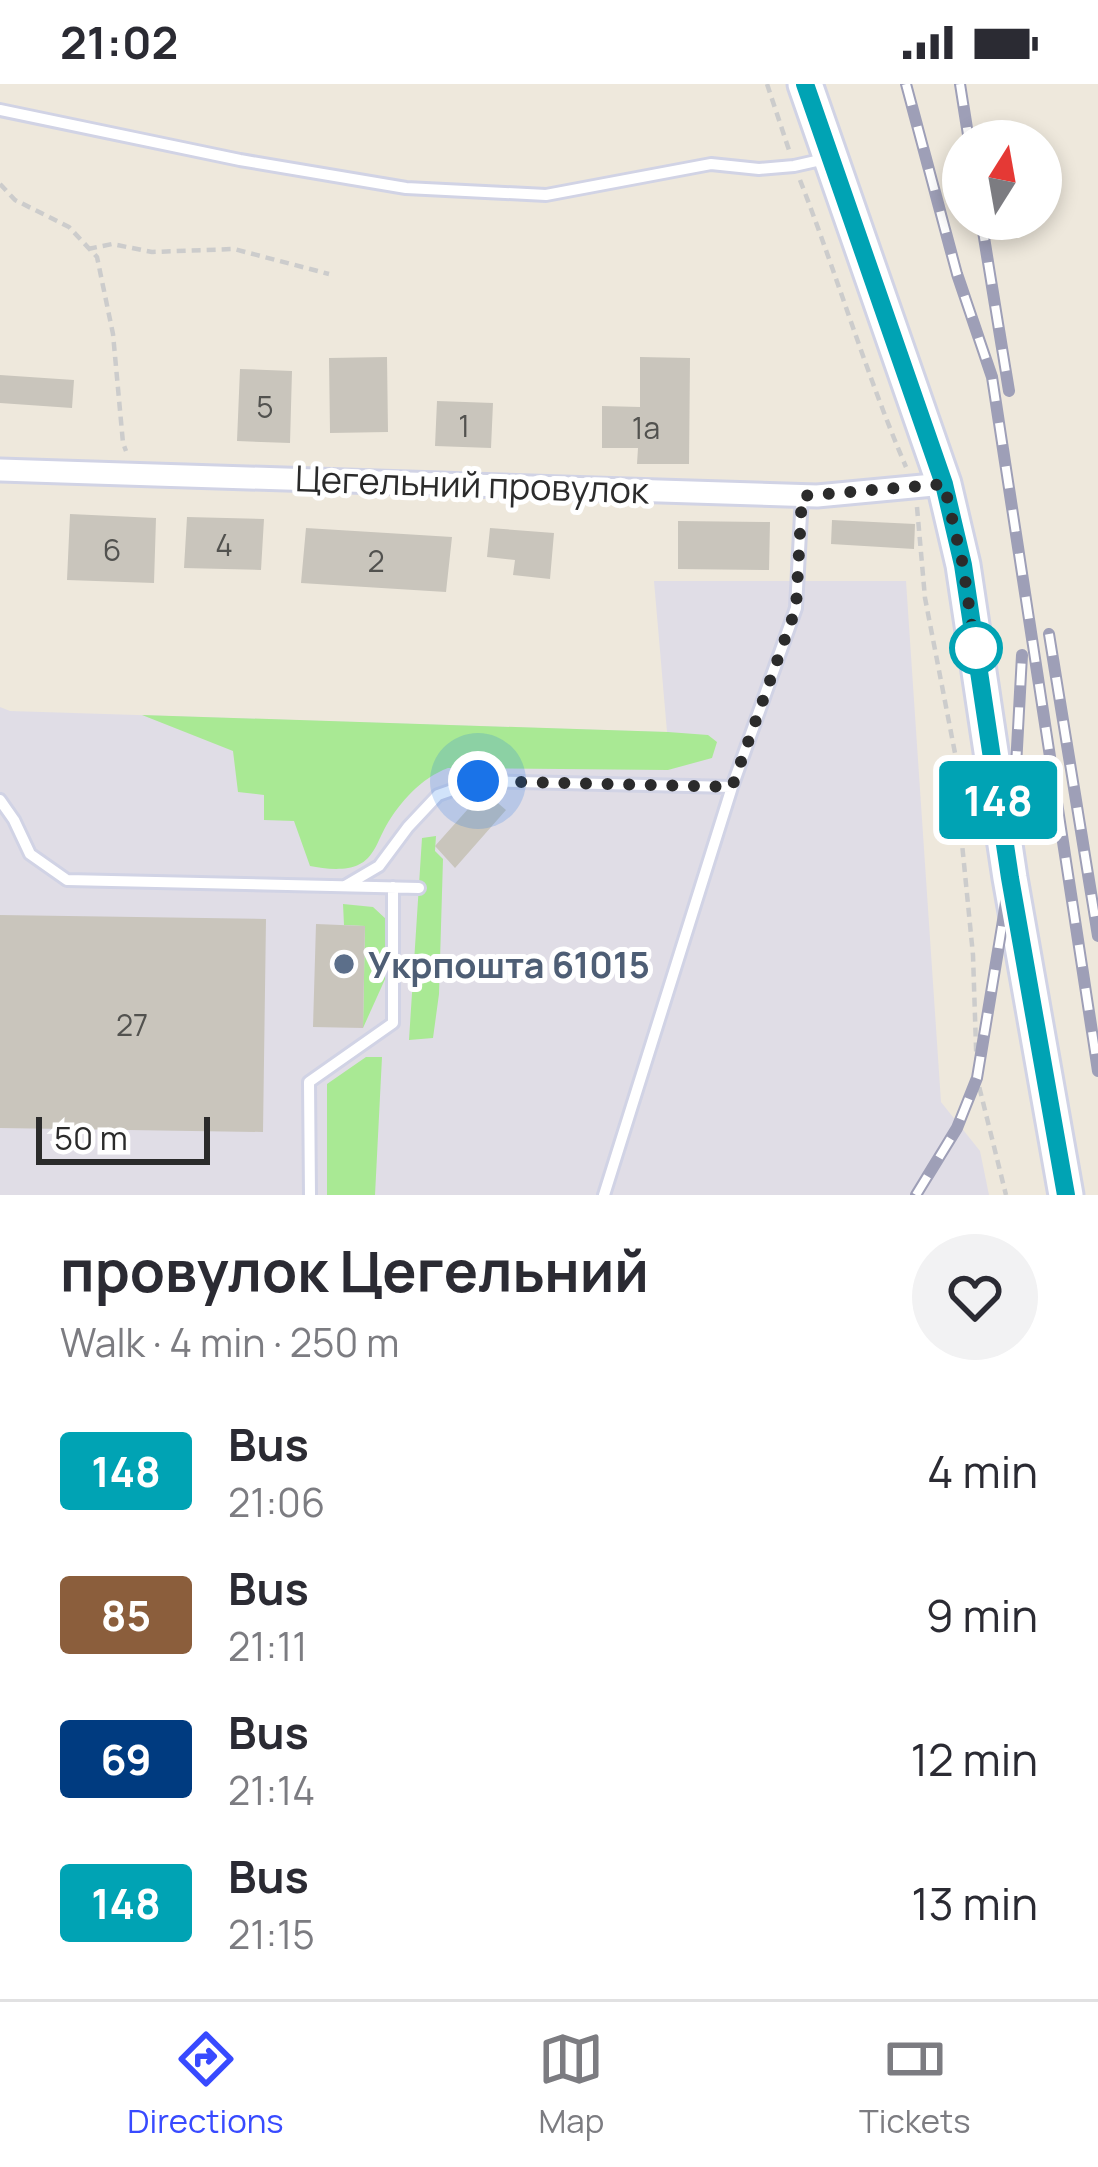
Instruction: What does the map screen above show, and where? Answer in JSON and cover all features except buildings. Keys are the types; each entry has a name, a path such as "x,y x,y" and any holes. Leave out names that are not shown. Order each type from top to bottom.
{"street":[{"path":"805,84 930,486 963,565 1010,878 1066,1195"},
{"name":"Цегельний провулок","path":"0,470 802,496 930,486"}],"lane":[{"path":"0,110 240,160 406,188 545,195 711,164 759,169 831,158"},
{"path":"604,1195 732,787 796,608 802,496"},
{"path":"346,886 379,866 438,795 478,781 732,787"},
{"path":"0,800 30,854 68,880 418,888"},
{"path":"310,1195 309,1082 393,1023 393,887"}],"path":[{"path":"767,84 880,406 930,486 925,598 960,779 977,1078 1006,1195"},
{"path":"0,184 14,200 69,227 97,257 113,334 123,443 136,472"},
{"path":"88,249 112,244 152,252 234,249 329,274"}],"shaded area":[{"path":"654,581 906,581 941,1102 980,1151 989,1195 0,1195 0,707 10,711 667,732"}],"green space":[{"path":"142,715 668,732 708,735 717,742 712,758 668,770 448,768 420,784 405,800 363,862 328,869 310,866 294,821 264,820 264,795 238,792 233,751"},
{"path":"436,836 435,851 443,859 439,994 433,1038 409,1040 422,838"},
{"path":"343,904 373,907 387,920 386,977 363,1028 365,926 344,925"},
{"path":"366,1057 382,1057 375,1195 327,1195 327,1084"}],"railway":[{"path":"906,84 957,274 992,377 1098,1071"},
{"path":"960,84 966,120"},
{"path":"984,240 1009,391"},
{"path":"1049,634 1098,936"},
{"path":"916,1195 957,1128 977,1078 1010,878 1022,655"}],"bus line":[{"name":"148","path":"805,84 944,484 963,565 1010,878 1066,1195"}],"place":[{"name":"Укрпошта 61015","path":"344,964"}],"route":[{"path":"478,781 732,787 796,608 802,496 944,484 963,565 976,654 976,648"}]}
